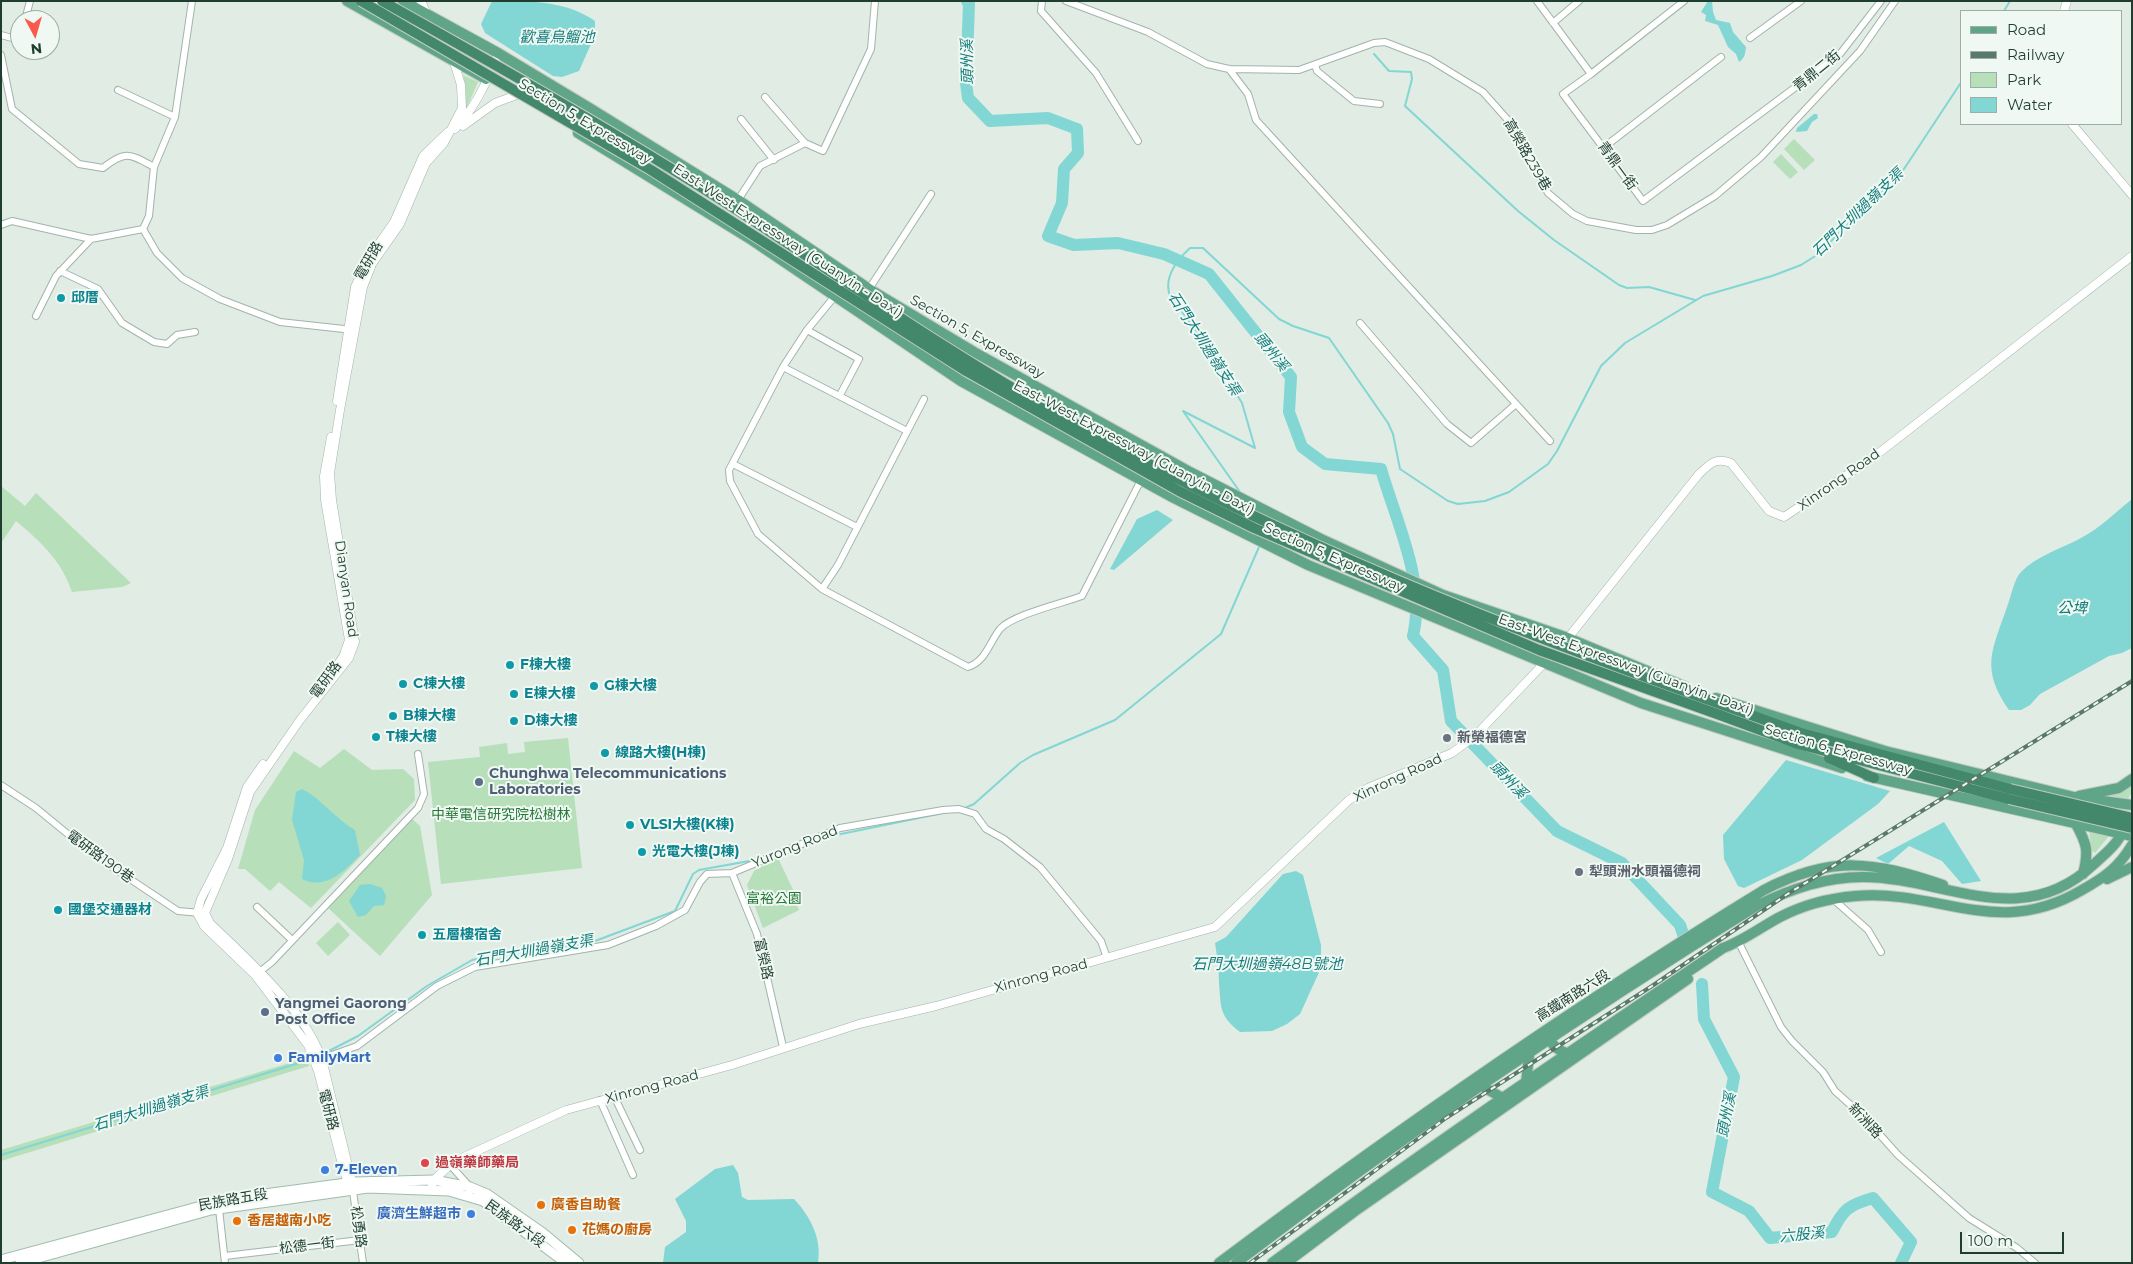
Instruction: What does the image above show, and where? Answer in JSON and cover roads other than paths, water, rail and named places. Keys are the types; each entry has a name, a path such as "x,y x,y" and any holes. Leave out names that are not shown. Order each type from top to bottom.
{"highway":[{"name":"East-West Expressway (Guanyin - Daxi)","path":"361,1 651,170 966,371 1178,491 1254,528 1538,650 1722,710 2132,828"},
{"name":"East-West Expressway (Guanyin - Daxi)","path":"382,1 656,161 761,226 914,328 1094,434 1257,518 1362,566 1722,710 1798,744 2010,794 2132,818"},
{"path":"1800,733 1885,750"},
{"path":"1798,744 1874,778"}],"main road":[{"name":"Section 5, Expressway","path":"347,1 488,80 752,240 961,380 1141,480 1308,565 1546,662"},
{"name":"Section 5, Expressway","path":"403,1 498,53 738,200 868,289 1050,395 1263,510 1321,539 1432,589 1568,638"},
{"name":"Section 6, Expressway","path":"1568,638 1693,690 1885,750 2074,797 2132,807"},
{"name":"Section 6, Expressway","path":"1546,662 1641,703 1874,778 2127,835"},
{"path":"2074,797 2119,788 2132,779"},
{"name":"高鐵南路六段","path":"1236,1263 1529,1051 1758,905 1791,890 1838,878 1865,877 1893,880 1979,897 2001,899 2043,893 2067,885 2083,874 2127,835 2132,807"},
{"path":"2076,824 2084,840 2088,855 2083,874"},
{"path":"2073,896 2109,875 2132,845"},
{"name":"高鐵南路六段","path":"1219,1263 1366,1154 1532,1038 1749,899 1788,878 1830,866 1862,865 1888,868 1979,897"},
{"path":"1525,1086 1566,1053 1723,948 1736,943 1782,916 1833,899 1881,895 1984,912 2022,912 2047,907 2132,867"},
{"path":"1272,1263 1525,1086 1693,976 1736,943"},
{"path":"1550,1037 1551,1042 1558,1050 1566,1053"},
{"path":"1525,1086 1532,1038"},
{"path":"1480,1085 1505,1100"},
{"path":"1286,1263 1505,1100"},
{"name":"民族路五段","path":"20,1263 220,1209 351,1185"},
{"name":"民族路五段","path":"1,1260 227,1199 351,1185 368,1188 432,1185"},
{"name":"民族路六段","path":"432,1185 469,1191 565,1260 579,1263"}],"street":[{"path":"143,229 149,216 154,167 175,118 192,1"},
{"path":"379,19 387,1"},
{"path":"421,1 426,12"},
{"path":"766,97 805,143 823,151 871,49 875,1"},
{"path":"1042,1 1041,11 1096,73 1138,141"},
{"name":"高榮路239巷","path":"1066,1 1148,32 1207,64 1228,69 1300,70 1374,43 1385,42 1429,59 1483,92 1494,102 1521,140 1548,193 1560,205 1587,221 1636,230 1652,230 1667,225 1715,196 1761,157 1860,51 1895,1"},
{"path":"1537,1 1591,74 1684,1"},
{"path":"1553,23 1579,1"},
{"path":"1750,38 1801,1"},
{"name":"青鼎二街","path":"1780,100 1840,54 1882,1"},
{"name":"Dianyan Road","path":"201,913 228,859 250,792 300,720 349,658 355,642 332,500 330,473 352,330 363,287 372,264 400,224 426,164 468,115 488,80 498,53"},
{"path":"1,55 12,109 79,164 103,168 118,156 131,155 154,167"},
{"path":"1603,148 1721,57"},
{"name":"Dianyan Road","path":"449,135 462,108 461,85 454,62"},
{"path":"1314,64 1316,71 1354,101 1380,104"},
{"path":"1228,69 1248,94 1256,120 1550,441"},
{"name":"青鼎一街","path":"1591,74 1563,94 1643,201 1780,100"},
{"path":"118,90 175,118"},
{"path":"449,135 495,103 514,96"},
{"path":"741,119 774,160"},
{"path":"2073,125 2132,196"},
{"name":"電研路","path":"352,330 355,287 368,258 394,222 423,156 453,127"},
{"path":"738,200 760,166 805,143"},
{"path":"868,289 931,194"},
{"path":"1,225 12,221 91,239 143,229"},
{"path":"143,229 157,253 182,278 220,299 280,322 352,330"},
{"path":"36,316 60,271 91,239"},
{"name":"Xinrong Road","path":"432,1185 453,1162 566,1110 732,1066 783,1047 859,1024 936,1006 1216,927 1349,800 1368,788 1463,747 1568,638 1699,474 1713,460 1722,460 1730,463 1769,512 1784,517 1875,456 2132,256"},
{"path":"60,271 98,289 122,323 154,342 167,344 177,335 195,332"},
{"path":"836,296 807,330 783,367 729,470 730,481 758,534 822,589 968,667 980,660 1000,628 1023,616 1082,596 1141,480"},
{"path":"1360,323 1447,424 1471,443 1516,404"},
{"path":"807,330 858,359 840,395"},
{"path":"783,367 907,431"},
{"path":"822,589 838,565 924,399"},
{"path":"733,464 858,527"},
{"path":"258,973 418,808 424,794 418,754"},
{"name":"電研路190巷","path":"1,785 36,808 91,853 178,911 201,913"},
{"name":"Yurong Road","path":"321,1059 356,1046 437,986 475,967 608,945 656,926 685,910 700,882 708,874 732,873 840,828 959,809 980,818 986,829 1004,839 1040,868 1095,934 1107,958"},
{"name":"富榮路","path":"732,873 757,934 783,1047"},
{"path":"1833,899 1868,930 1881,952"},
{"path":"257,907 292,940"},
{"path":"201,913 302,1023 321,1059 351,1185"},
{"name":"新洲路","path":"1736,943 1781,1027 1792,1041 1823,1072 1835,1091 1866,1118 1898,1155 1969,1218 2017,1248 2035,1263"},
{"name":"電研路","path":"258,973 308,1045 318,1071 351,1185"},
{"path":"614,1096 640,1150"},
{"path":"600,1100 633,1175"},
{"path":"453,1162 452,1168 469,1191"},
{"name":"松勇路","path":"351,1185 363,1263"},
{"path":"220,1209 225,1259"},
{"name":"松德一街","path":"225,1259 360,1240"}],"water":[{"name":"歡喜烏鰡池","path":"492,1 559,5 583,14 595,21 595,35 579,71 562,77 553,76 485,33 481,24"},
{"path":"1708,1 1712,1 1716,20 1730,23 1733,32 1746,47 1744,57 1739,62 1736,54 1728,47 1718,25 1705,21 1706,15 1701,12"},
{"path":"1814,114 1817,114 1818,118 1812,122 1807,131 1796,132 1797,128"},
{"name":"公埤","path":"2132,499 2132,648 2109,656 2040,694 2030,705 2021,710 2009,710 1994,682 1992,659 1993,648 2019,575 2035,561 2095,530"},
{"path":"1157,510 1173,520 1114,570 1110,569 1137,519"},
{"path":"1786,760 1890,791 1878,804 1802,860 1744,888 1738,886 1724,859 1723,835"},
{"path":"302,789 355,830 360,855 348,867 327,881 311,882 302,879 304,860 292,820 296,792"},
{"path":"1944,822 1981,881 1962,884 1942,861 1909,846 1888,864 1876,858"},
{"name":"石門大圳過嶺48B號池","path":"1296,871 1303,875 1321,945 1321,968 1300,1014 1287,1024 1272,1031 1240,1032 1228,1021 1222,1010 1215,943 1226,937 1283,874"},
{"path":"370,884 382,888 386,896 384,905 374,906 366,915 358,917 349,901 360,885"},
{"path":"733,1165 738,1173 742,1197 748,1200 794,1199 814,1228 818,1245 818,1263 663,1263 665,1247 686,1232 686,1221 675,1199 715,1169"}],"waterway":[{"name":"頭州溪","path":"967,1 969,4 966,83 968,98 990,121 1048,118 1077,129 1078,153 1064,169 1062,203 1048,236 1074,245 1118,243 1164,254 1209,274 1291,377 1289,412 1302,447 1325,464 1381,469 1408,551 1413,573 1416,594 1413,636 1443,670 1451,721 1557,831 1622,863 1680,925 1684,937"},
{"name":"石門大圳過嶺支渠","path":"2005,10 2010,1"},
{"path":"1374,54 1389,71 1411,72 1412,79 1405,106 1518,211 1554,240 1619,285 1627,288 1649,287 1695,300"},
{"name":"石門大圳過嶺支渠","path":"1240,492 1183,411 1255,448 1242,403 1201,337 1170,296 1168,282 1172,269 1190,248 1203,248 1279,319 1293,326 1329,338 1388,423 1393,434 1400,469 1448,501 1458,504 1485,501 1509,492 1548,464 1557,451 1601,366 1625,343 1703,296 1772,276 1801,265 1817,255 1904,169 1960,84"},
{"name":"石門大圳過嶺支渠","path":"965,808 974,804 1020,763 1033,755 1115,720 1221,634 1259,547"},
{"name":"石門大圳過嶺支渠","path":"819,840 948,812"},
{"name":"石門大圳過嶺支渠","path":"779,856 810,844"},
{"name":"石門大圳過嶺支渠","path":"323,1054 358,1036 427,986 472,960 513,952 587,944 675,911 693,874 699,870 755,860"},
{"name":"六股溪","path":"1702,984 1704,1019 1734,1077 1712,1192 1749,1211 1770,1238 1832,1232 1843,1213 1852,1206 1873,1198 1911,1242 1901,1263"},
{"name":"石門大圳過嶺支渠","path":"1,1155 312,1059"}],"railway":[{"path":"1250,1263 1446,1118 1652,986 1786,895 2132,681"}],"place":[{"name":"邱厝","path":"61,298"},
{"name":"F棟大樓","path":"510,665"},
{"name":"C棟大樓","path":"403,684"},
{"name":"G棟大樓","path":"594,686"},
{"name":"E棟大樓","path":"514,694"},
{"name":"B棟大樓","path":"393,716"},
{"name":"D棟大樓","path":"514,721"},
{"name":"T棟大樓","path":"376,737"},
{"name":"新榮福德宮","path":"1447,738"},
{"name":"線路大樓(H棟)","path":"605,753"},
{"name":"Chunghwa Telecommunications Laboratories","path":"479,782"},
{"name":"VLSI大樓(K棟)","path":"630,825"},
{"name":"光電大樓(J棟)","path":"642,852"},
{"name":"犁頭洲水頭福德祠","path":"1579,872"},
{"name":"國堡交通器材","path":"58,910"},
{"name":"五層樓宿舍","path":"422,935"},
{"name":"Yangmei Gaorong Post Office","path":"265,1012"},
{"name":"FamilyMart","path":"278,1058"},
{"name":"過嶺藥師藥局","path":"425,1163"},
{"name":"7-Eleven","path":"325,1170"},
{"name":"廣香自助餐","path":"541,1205"},
{"name":"廣濟生鮮超市","path":"471,1214"},
{"name":"香居越南小吃","path":"237,1221"},
{"name":"花媽の廚房","path":"572,1230"}],"park label":[{"name":"中華電信研究院松樹林","path":"501,815"},
{"name":"富裕公園","path":"774,899"}]}
